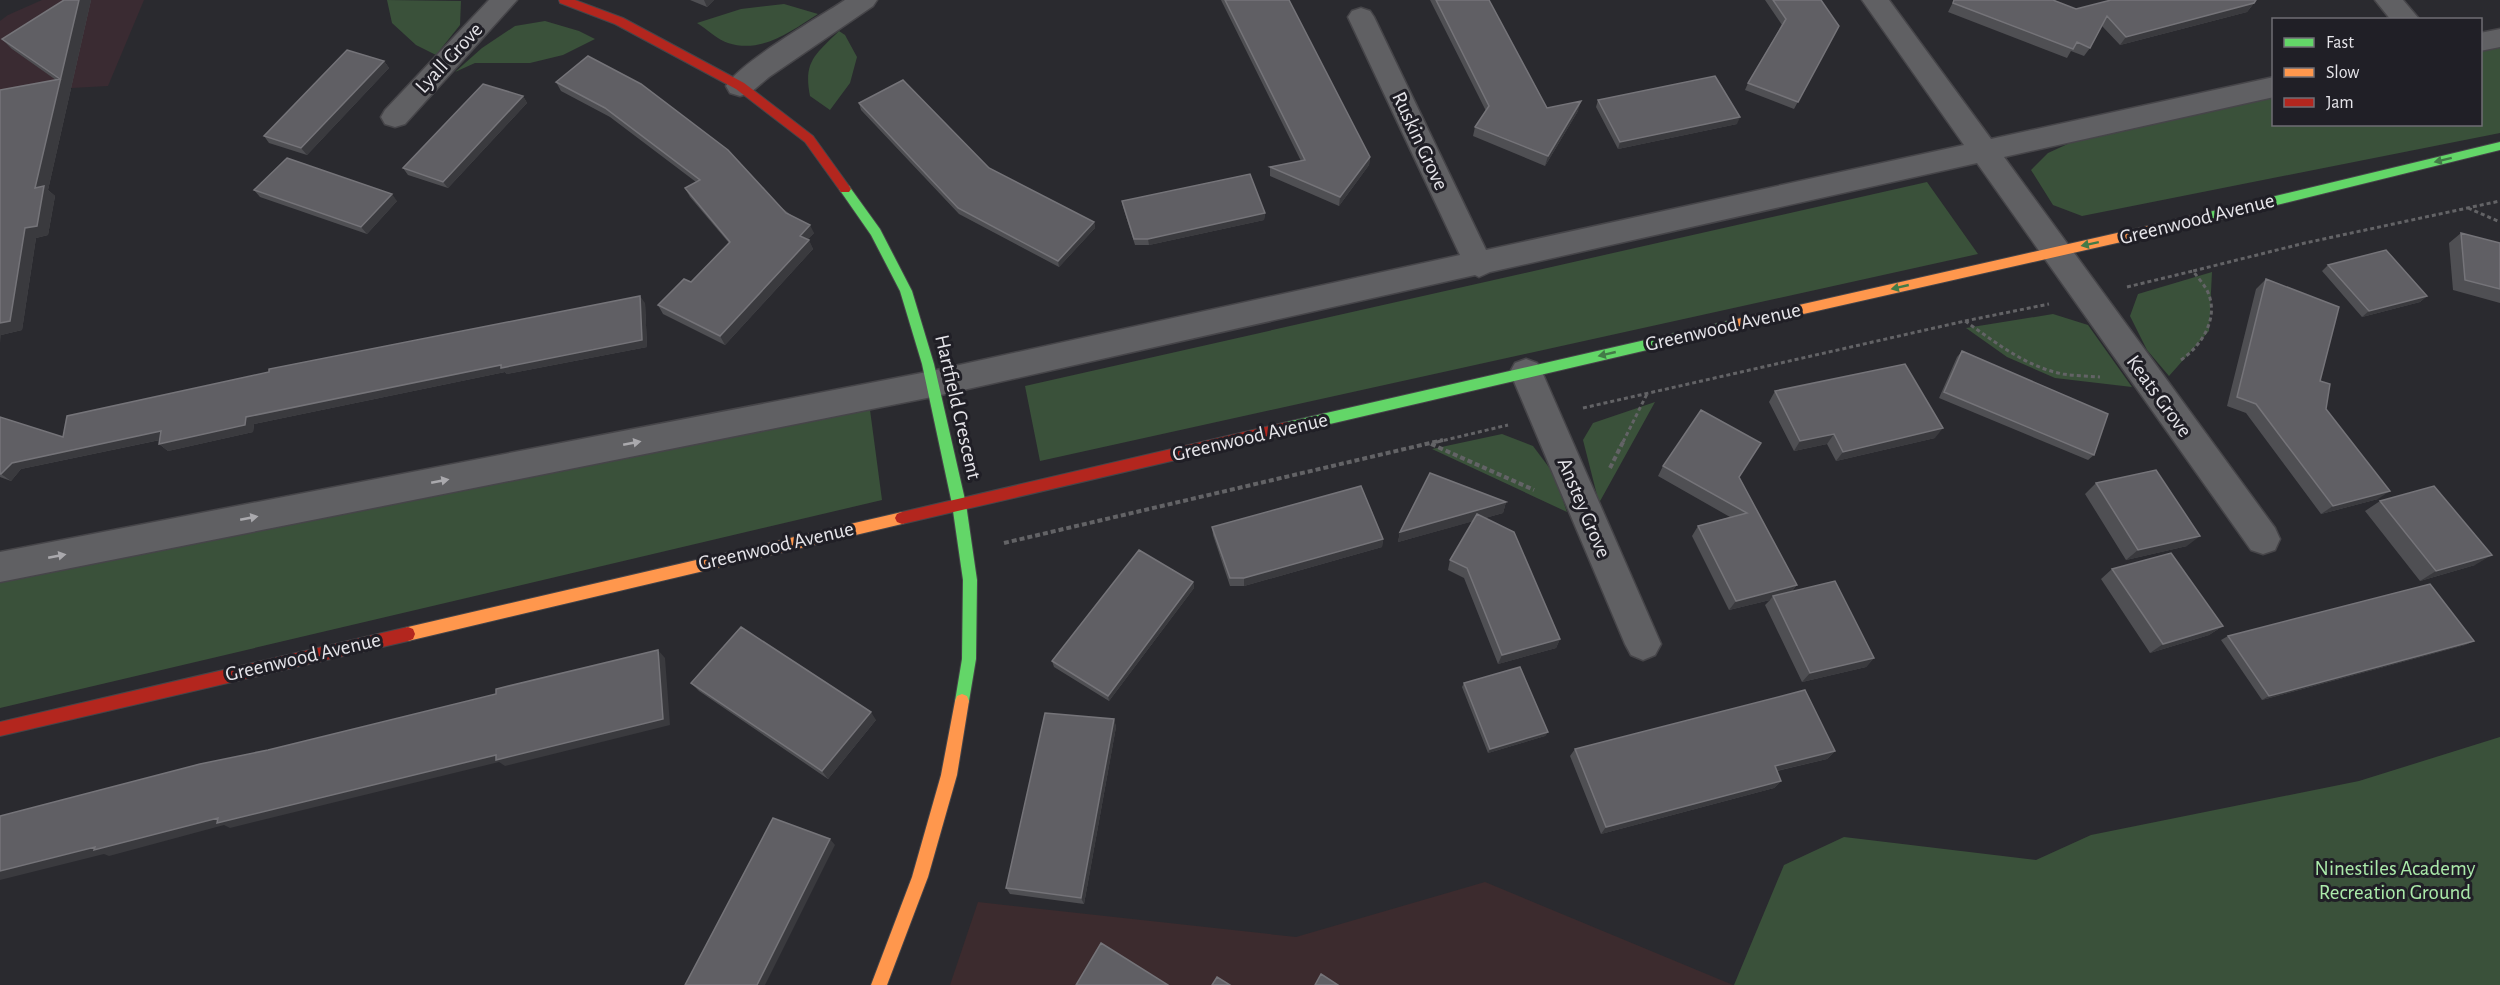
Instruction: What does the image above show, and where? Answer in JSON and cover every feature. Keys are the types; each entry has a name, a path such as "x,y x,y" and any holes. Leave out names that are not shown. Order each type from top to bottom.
{"street":[{"name":"Lyall Grove","path":"395,117 504,0"},
{"name":"Hartfield Crescent","path":"564,0 619,21 740,87 809,139 876,232 906,291 932,384 959,504 970,580 969,659 949,776 920,877 879,985"},
{"path":"740,87 759,70 864,0"},
{"name":"Keats Grove","path":"1875,0 2054,252 2263,539"},
{"path":"2388,0 2406,18"},
{"name":"Ruskin Grove","path":"1361,17 1479,265"},
{"path":"2482,42 2500,38"},
{"path":"0,567 932,384 1479,265 2272,87"},
{"name":"Greenwood Avenue","path":"0,729 1526,372 2054,252 2500,146"},
{"name":"Anstey Grove","path":"1526,372 1643,644"}],"path":[{"path":"966,552 1965,321 2007,350 2040,367 2061,374 2131,379 2162,370 2186,357 2207,333 2210,296 2193,271 2305,243 2500,201"},
{"path":"2468,208 2500,222"}],"shaded area":[{"path":"42,0 144,0 108,86 0,92 0,21"},
{"path":"1485,882 1733,985 950,985 978,902 1296,937"}],"green space":[{"path":"387,0 461,1 460,25 436,55 416,45 392,23"},
{"path":"784,4 818,14 776,39 753,46 724,42 697,23 741,9"},
{"path":"545,21 579,31 595,39 563,55 530,63 475,63 455,72 482,48 515,26"},
{"path":"839,31 845,35 857,57 850,83 830,110 810,96 808,74 818,52"},
{"path":"2500,46 2500,133 2082,216 2053,205 2031,170 2048,153 2072,142 2272,96 2272,126 2482,126 2482,50"},
{"path":"1927,182 1978,254 1040,461 1025,386"},
{"path":"2212,272 2209,331 2169,376 2147,350 2130,316 2138,294"},
{"path":"2053,314 2088,325 2132,387 2055,378 2007,357 1966,328"},
{"path":"1655,402 1599,503 1583,440 1593,423"},
{"path":"870,410 882,500 0,708 0,580"},
{"path":"1502,434 1533,446 1554,474 1567,512 1432,449"},
{"name":"Ninestiles Academy Recreation Ground","path":"2500,737 2500,985 1734,985 1784,865 1844,837 2036,860 2091,835 2359,781"}],"building":[{"path":"64,0 79,0 35,188 44,186 37,226 25,228 10,321 0,323 0,90 60,79 2,39"},
{"path":"1225,0 1289,0 1370,157 1340,197 1270,167 1305,160"},
{"path":"1436,0 1489,0 1547,108 1581,101 1548,156 1475,127 1489,106"},
{"path":"1773,0 1821,0 1839,26 1798,102 1748,83 1786,19"},
{"path":"1954,0 2053,0 2076,9 2111,0 2256,0 2254,3 2126,37 2107,16 2090,48 2077,42 2073,49 1953,3"},
{"path":"347,50 384,61 301,148 264,136"},
{"path":"588,56 641,84 728,150 786,213 810,225 800,236 809,240 720,336 658,305 684,279 691,282 730,242 685,188 700,180 605,108 556,82"},
{"path":"1715,76 1740,117 1620,142 1598,100"},
{"path":"903,80 989,168 1094,222 1058,261 958,208 859,103"},
{"path":"483,84 523,96 443,182 403,168"},
{"path":"287,158 392,194 361,227 254,190"},
{"path":"1250,174 1265,213 1148,239 1134,239 1122,201"},
{"path":"2461,233 2500,243 2500,289 2465,280"},
{"path":"2386,250 2427,296 2369,311 2328,265"},
{"path":"2266,279 2339,307 2320,381 2330,384 2326,409 2390,491 2333,506 2256,404 2237,397"},
{"path":"640,296 642,340 501,368 501,365 246,417 245,425 159,444 161,431 12,463 0,474 0,417 63,437 67,416 269,372 269,369"},
{"path":"1962,351 2108,414 2094,455 1944,392"},
{"path":"1905,364 1943,428 1843,452 1834,434 1800,441 1775,391"},
{"path":"1701,410 1761,443 1739,477 1797,585 1736,601 1698,526 1747,513 1663,466"},
{"path":"2156,470 2200,536 2138,550 2096,483"},
{"path":"1430,473 1506,502 1400,532"},
{"path":"1361,486 1383,539 1244,578 1230,578 1212,527"},
{"path":"2434,486 2492,555 2436,571 2380,501"},
{"path":"1477,514 1514,532 1560,639 1502,655 1467,568 1450,560"},
{"path":"1139,550 1193,582 1108,696 1052,661"},
{"path":"2171,553 2223,626 2163,644 2112,569"},
{"path":"1835,581 1874,658 1810,673 1773,596"},
{"path":"2430,584 2474,641 2269,696 2228,636"},
{"path":"741,627 871,712 822,771 691,683"},
{"path":"658,650 663,719 496,760 496,755 217,823 218,818 94,850 95,847 0,871 0,816 200,764 268,750 496,694 496,689"},
{"path":"1520,667 1548,732 1490,749 1464,683"},
{"path":"1805,690 1835,751 1775,766 1781,781 1606,827 1575,749"},
{"path":"1045,713 1114,719 1081,898 1006,888"},
{"path":"773,818 830,839 757,985 685,985"},
{"path":"1101,943 1168,985 1076,985"},
{"path":"1321,974 1338,985 1315,985"},
{"path":"1217,977 1230,985 1212,985"}],"traffic: fast":[{"path":"2192,221 2500,146"},
{"path":"845,189 876,232 906,291 928,364 959,504 970,580 969,659 962,701"},
{"path":"1287,428 1737,324"}],"traffic: slow":[{"path":"1737,324 2192,221"},
{"path":"408,634 902,518"},
{"path":"879,985 920,877 949,775 962,701"}],"traffic: jam":[{"path":"564,0 619,21 740,86 809,139 845,189"},
{"path":"902,518 1287,428"},
{"path":"0,729 408,634"}]}
